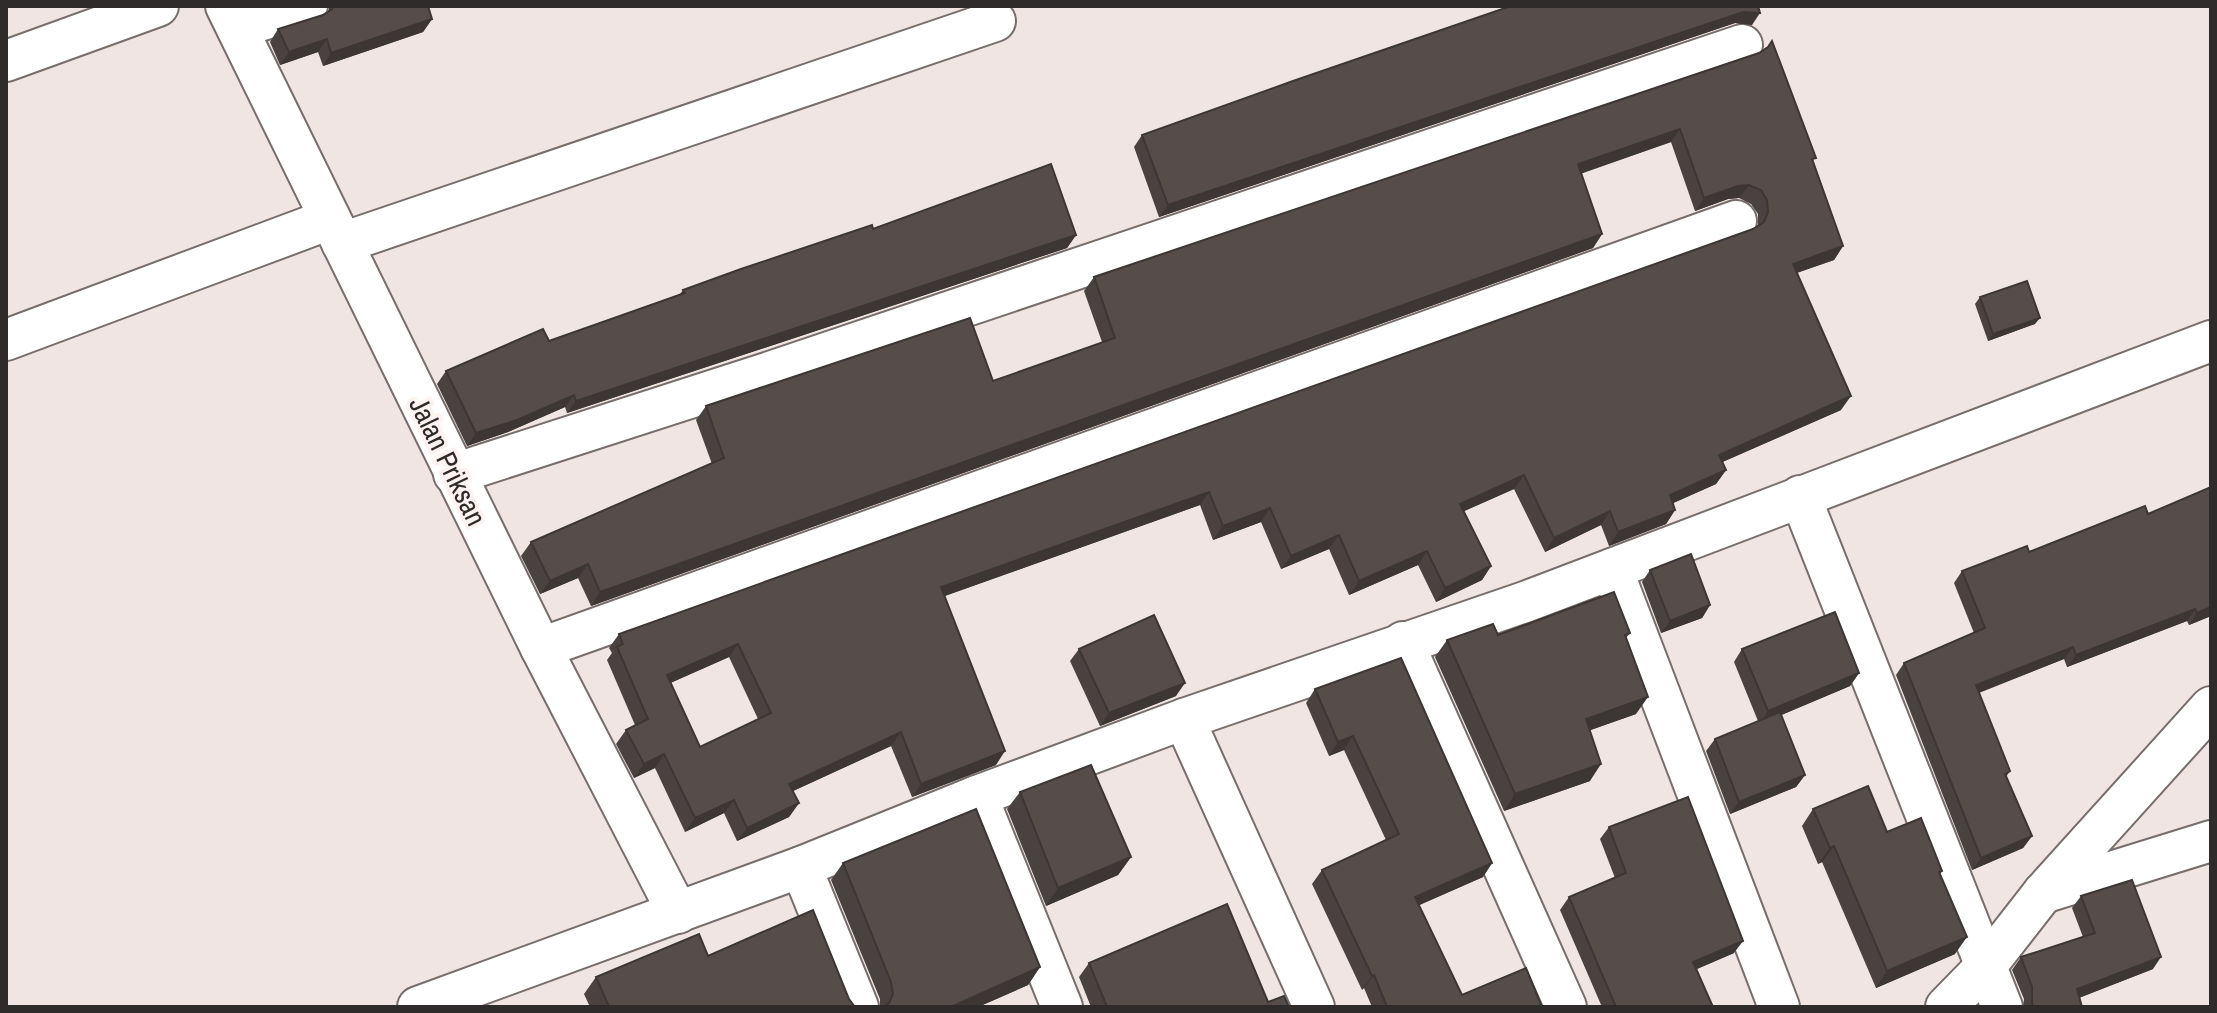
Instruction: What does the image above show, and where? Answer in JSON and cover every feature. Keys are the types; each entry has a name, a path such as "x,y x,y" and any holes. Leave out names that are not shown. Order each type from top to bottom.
{"street":[{"path":"6,61 158,6"},
{"path":"232,17 307,6"},
{"name":"Jalan Priksan","path":"232,17 454,474 678,913"},
{"path":"6,340 336,231 995,21"},
{"path":"454,474 764,374 1742,45"},
{"path":"541,648 1736,221"},
{"path":"418,1007 801,867 977,796 1184,719 1525,602 2211,341"},
{"path":"1800,496 2002,1007"},
{"path":"1612,569 1779,1007"},
{"path":"1403,642 1566,1007"},
{"path":"1946,1007 1986,966 2043,893 2211,707"},
{"path":"1184,719 1314,1007"},
{"path":"977,796 1062,1007"},
{"path":"2043,893 2211,841"},
{"path":"801,867 858,1007"}],"building":[{"path":"334,6 428,6 432,19 331,53 327,39 289,52 278,29 323,15"},
{"path":"1511,6 1758,6 1760,13 1743,12 1168,205 1142,135"},
{"path":"1772,41 1816,158 1812,159 1843,246 1793,264 1851,396 1719,455 1726,470 1670,495 1675,510 1618,532 1610,511 1554,538 1524,475 1460,504 1491,566 1445,588 1427,551 1359,581 1339,535 1291,556 1270,508 1223,526 1209,492 941,587 1005,751 921,784 901,732 789,784 799,803 747,828 734,800 695,818 664,754 644,764 626,730 648,719 617,647 623,644 619,634 1753,229 1764,222 1768,212 1767,200 1761,190 1749,185 1704,198 1680,129 1578,164 1602,234 600,592 588,564 550,581 531,542 724,458 706,406 970,318 993,381 1115,338 1094,277 1759,53","holes":["738,644 771,713 700,747 667,675"]},
{"path":"1051,164 1076,235 576,401 574,395 517,420 476,433 446,371 543,329 549,341 685,293 683,290 741,269 872,225 873,229"},
{"path":"2027,281 2040,318 1993,334 1980,297"},
{"path":"2211,487 2211,607 2197,613 2195,609 2076,655 2073,647 1976,685 2010,771 2005,774 2032,836 1981,858 1904,663 1985,628 1962,571 2027,546 2029,552 2145,506 2148,514"},
{"path":"1691,554 1710,605 1670,621 1650,570"},
{"path":"1614,592 1630,633 1625,635 1648,697 1586,719 1601,764 1515,794 1447,640 1493,624 1498,635"},
{"path":"1835,612 1859,673 1768,711 1742,649"},
{"path":"1154,615 1185,683 1109,713 1079,649"},
{"path":"1401,658 1492,863 1415,897 1462,995 1526,968 1542,1007 1387,1007 1322,870 1399,834 1353,736 1338,742 1315,689"},
{"path":"1780,712 1805,775 1739,802 1715,739"},
{"path":"1091,765 1131,857 1058,888 1020,792"},
{"path":"1868,786 1887,832 1921,818 1942,871 1939,872 1967,937 1887,971 1834,846 1830,848 1813,809"},
{"path":"1688,797 1743,941 1693,962 1713,1007 1616,1007 1569,897 1626,873 1609,827"},
{"path":"976,809 1040,967 951,1007 884,1007 893,994 891,982 843,863"},
{"path":"2132,880 2161,957 2077,989 2082,1007 2033,1007 2032,987 2021,957 2095,933 2081,896"},
{"path":"1227,904 1268,1002 1284,996 1289,1007 1107,1007 1089,963"},
{"path":"813,910 855,1007 609,1007 596,977 699,934 708,956"}]}
